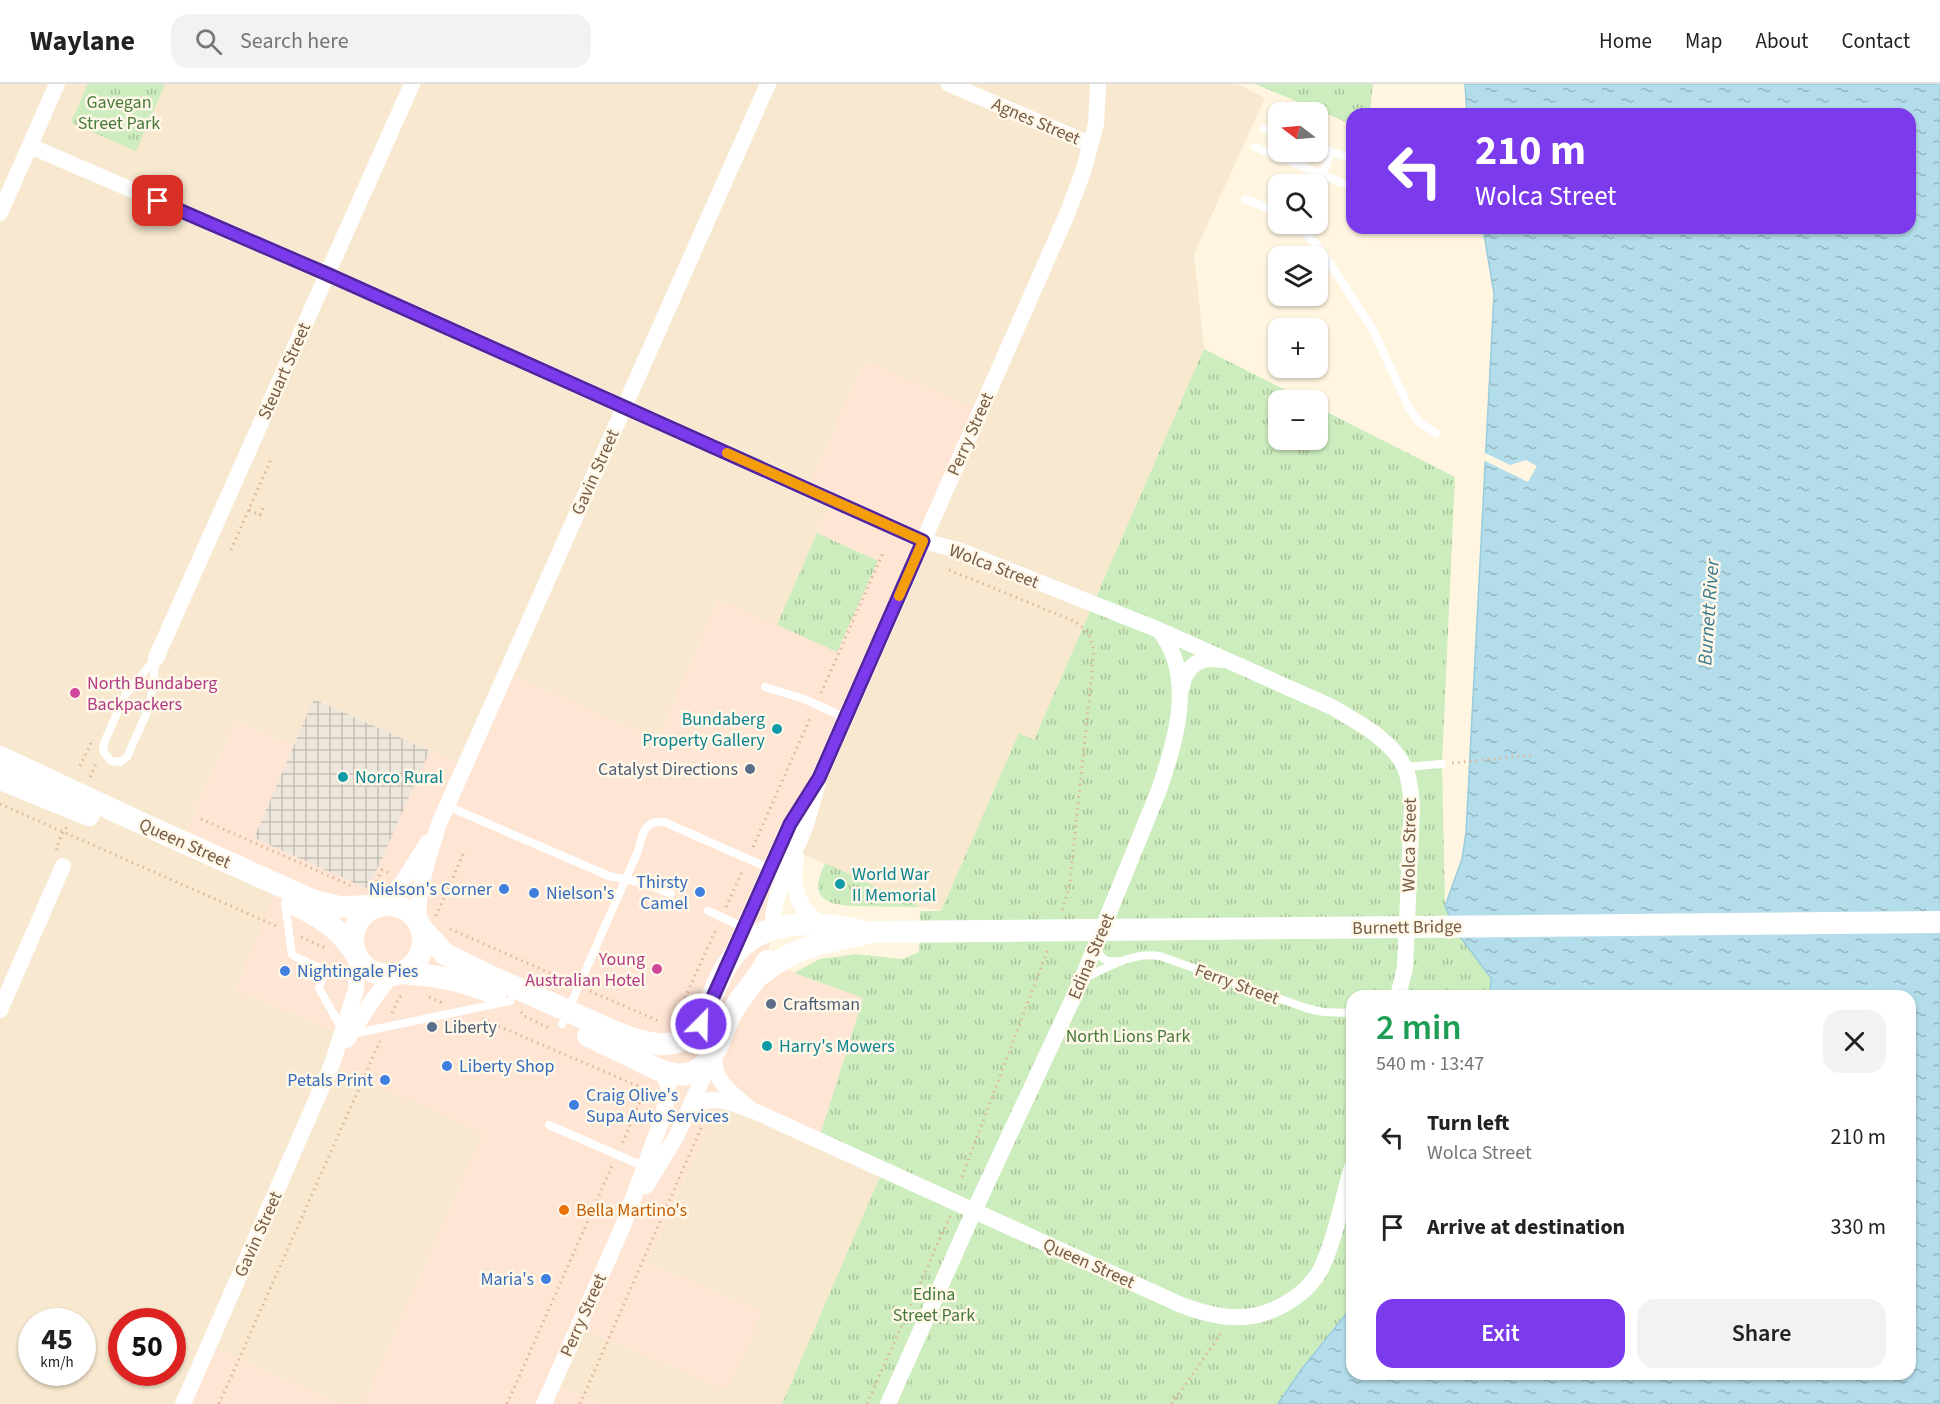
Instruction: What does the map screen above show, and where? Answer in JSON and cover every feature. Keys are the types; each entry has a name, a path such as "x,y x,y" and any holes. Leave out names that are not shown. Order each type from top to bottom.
{"main road":[{"name":"Queen Street","path":"0,756 314,901 339,907 377,901"},
{"name":"Queen Street","path":"0,778 136,834 285,900 332,925 342,934 356,954"},
{"path":"702,1021 697,1029 683,1040 657,1045 636,1041 565,1018 510,1000 472,984 433,975 399,980 372,972 356,954 353,940 354,929 359,920 377,901 405,908 425,925 446,954 492,977 565,1018 661,1071 675,1075 691,1072 706,1062 718,1042 715,1038 709,1038 702,1030 702,1021"},
{"name":"Burnett Bridge","path":"760,975 784,957 809,946 874,933 918,931 1940,922"},
{"path":"399,980 422,951 425,925"},
{"name":"Burnett Bridge","path":"729,961 750,940 771,930 789,926 828,926 874,933"},
{"name":"Perry Street","path":"718,1042 741,996 760,975 770,952 771,930"},
{"name":"Perry Street","path":"702,1021 729,961"}],"street":[{"path":"0,213 57,84"},
{"name":"Steuart Street","path":"156,658 412,84"},
{"name":"Gavin Street","path":"377,901 404,880 438,826 768,84"},
{"name":"Agnes Street","path":"949,84 1090,144"},
{"name":"Perry Street","path":"771,930 777,893 804,829 819,778 1068,212 1083,172 1096,124 1098,84"},
{"name":"Wolca Street","path":"30,146 327,274 923,541 958,550 1159,630 1332,707 1355,721 1394,751 1405,767 1410,787 1412,807 1404,968 1399,990"},
{"name":"Edina Street","path":"888,1404 974,1211 1082,979 1169,760 1176,729 1180,676 1170,644 1159,630"},
{"path":"1180,697 1182,682 1192,665 1208,659 1233,663"},
{"name":"Perry Street","path":"729,961 790,824 819,778"},
{"name":"Gavin Street","path":"425,925 418,907 421,887 438,826"},
{"path":"804,829 794,872 796,893 813,918 828,926"},
{"path":"0,1010 63,866"},
{"name":"Gavin Street","path":"347,1033 356,990 356,954"},
{"name":"Gavin Street","path":"183,1404 347,1033 379,992 399,980"},
{"name":"Perry Street","path":"544,1404 650,1169 688,1113 718,1042"},
{"name":"Queen Street","path":"718,1042 714,1064 718,1077 733,1095 754,1112"},
{"name":"Perry Street","path":"650,1169 668,1094 667,1078 661,1071"},
{"name":"Queen Street","path":"688,1113 699,1102 713,1100 730,1102 1179,1304 1227,1317 1261,1316 1281,1308 1310,1286 1327,1254 1346,1188"}],"lane":[{"path":"1264,129 1268,130"},
{"path":"1256,147 1322,174"},
{"path":"1328,151 1346,157"},
{"path":"1324,174 1331,152"},
{"path":"1328,177 1346,184"},
{"path":"1245,199 1268,208"},
{"path":"1307,234 1324,254 1373,330 1410,410 1420,423 1436,433"},
{"name":"Steuart Street","path":"156,658 150,705 127,757 120,762 111,761 103,751 104,743 125,695 156,658"},
{"path":"765,687 816,704 846,718"},
{"path":"1405,767 1442,764"},
{"path":"447,806 609,876 645,883 671,894"},
{"path":"565,1018 638,851 643,831 648,825 664,822 771,869"},
{"path":"285,900 292,955 321,968 323,971 319,988 347,1033 386,1027 510,1000"},
{"path":"708,911 743,927"},
{"name":"Ferry Street","path":"1100,934 1098,945 1100,956 1109,962 1146,954 1160,956 1306,1008 1323,1012 1346,1013"},
{"name":"Ferry Street","path":"1082,979 1124,960"},
{"path":"549,1125 650,1169"}],"path":[{"path":"231,550 271,459"},
{"path":"249,510 260,515 263,508"},
{"path":"674,1023 884,553"},
{"path":"950,570 1074,621 1083,627 1092,643 1094,652 1070,882 1061,915"},
{"path":"80,766 93,739"},
{"path":"1442,764 1531,755"},
{"path":"90,777 98,759 105,756"},
{"path":"0,804 322,946"},
{"path":"201,819 357,888"},
{"path":"63,866 56,848 68,826"},
{"path":"425,925 465,850"},
{"path":"377,901 382,870 396,876"},
{"path":"734,889 740,891"},
{"path":"444,927 666,1024"},
{"path":"962,1177 1050,943"},
{"path":"219,1404 399,998 399,980"},
{"path":"427,996 645,1089 507,1404"},
{"path":"580,1404 702,1126"},
{"path":"867,1404 950,1216"},
{"path":"1172,1404 1222,1332 1227,1317"}],"shaded area":[{"path":"0,84 1238,84 1265,98 1194,254 1204,349 1034,740 1019,734 941,911 920,907 794,850 869,362 862,365 808,487 833,498 777,625 718,600 657,739 505,672 463,766 315,699 294,746 235,720 179,846 277,890 235,990 340,1034 483,1133 363,1404 342,1404 211,1346 185,1404 0,1404"},
{"path":"869,362 979,410 818,778 770,942 767,959 795,973 863,998 818,1142 719,1102 648,1262 763,1312 728,1391 579,1328 554,1383 602,1404 363,1404 483,1133 330,1065 340,1034 235,990 276,890 179,847 235,720 294,746 254,838 368,888 430,751 463,766 504,671 657,739 718,600 777,624 833,499 808,487 862,365"},
{"path":"314,699 430,751 368,889 254,838"},
{"path":"719,1102 883,1172 782,1404 602,1404 554,1383 579,1328 669,1366 763,1312 648,1262"},
{"path":"211,1346 342,1404 185,1404"}],"green space":[{"name":"Gavegan Street Park","path":"88,84 165,84 136,151 71,123"},
{"path":"1255,84 1373,84 1371,108 1346,108 1346,122 1328,114 1328,102 1298,102"},
{"name":"North Lions Park","path":"1204,349 1285,390 1268,390 1268,450 1328,450 1328,413 1455,477 1442,764 1445,906 1456,931 1491,978 1490,990 1346,990 1346,1314 1301,1370 1278,1404 782,1404 882,1172 818,1142 863,998 794,973 820,959 856,954 902,959 919,952 920,911 941,911 1019,733 1034,740"},
{"path":"817,533 878,561 837,652 777,625"},
{"path":"825,863 920,907 851,906 831,902 820,895 818,889"}],"water":[{"name":"Burnett River","path":"1465,84 1940,84 1940,1404 1278,1404 1301,1370 1346,1314 1346,1380 1916,1380 1916,990 1490,990 1491,978 1456,931 1445,906 1462,859 1466,832 1494,294 1484,234 1916,234 1916,108 1467,108"}],"pier":[{"path":"1483,452 1510,465 1526,460 1537,466 1528,482 1483,460"}],"slow traffic":[{"path":"727,453 923,541 899,596"}],"place":[{"name":"North Bundaberg Backpackers","path":"75,693"},
{"name":"Bundaberg Property Gallery","path":"777,729"},
{"name":"Catalyst Directions","path":"750,769"},
{"name":"Norco Rural","path":"343,777"},
{"name":"World War II Memorial","path":"840,884"},
{"name":"Nielson's Corner","path":"504,889"},
{"name":"Thirsty Camel","path":"700,892"},
{"name":"Nielson's","path":"534,893"},
{"name":"Young Australian Hotel","path":"657,969"},
{"name":"Nightingale Pies","path":"285,971"},
{"name":"Craftsman","path":"771,1004"},
{"name":"Liberty","path":"432,1027"},
{"name":"Harry's Mowers","path":"767,1046"},
{"name":"Liberty Shop","path":"447,1066"},
{"name":"Petals Print","path":"385,1080"},
{"name":"Craig Olive's Supa Auto Services","path":"574,1105"},
{"name":"Bella Martino's","path":"564,1210"},
{"name":"Maria's","path":"546,1279"}],"route":[{"path":"158,201 327,274 923,541 819,778 790,824 701,1024"}],"park label":[{"name":"Edina Street Park","path":"934,1304"}]}
